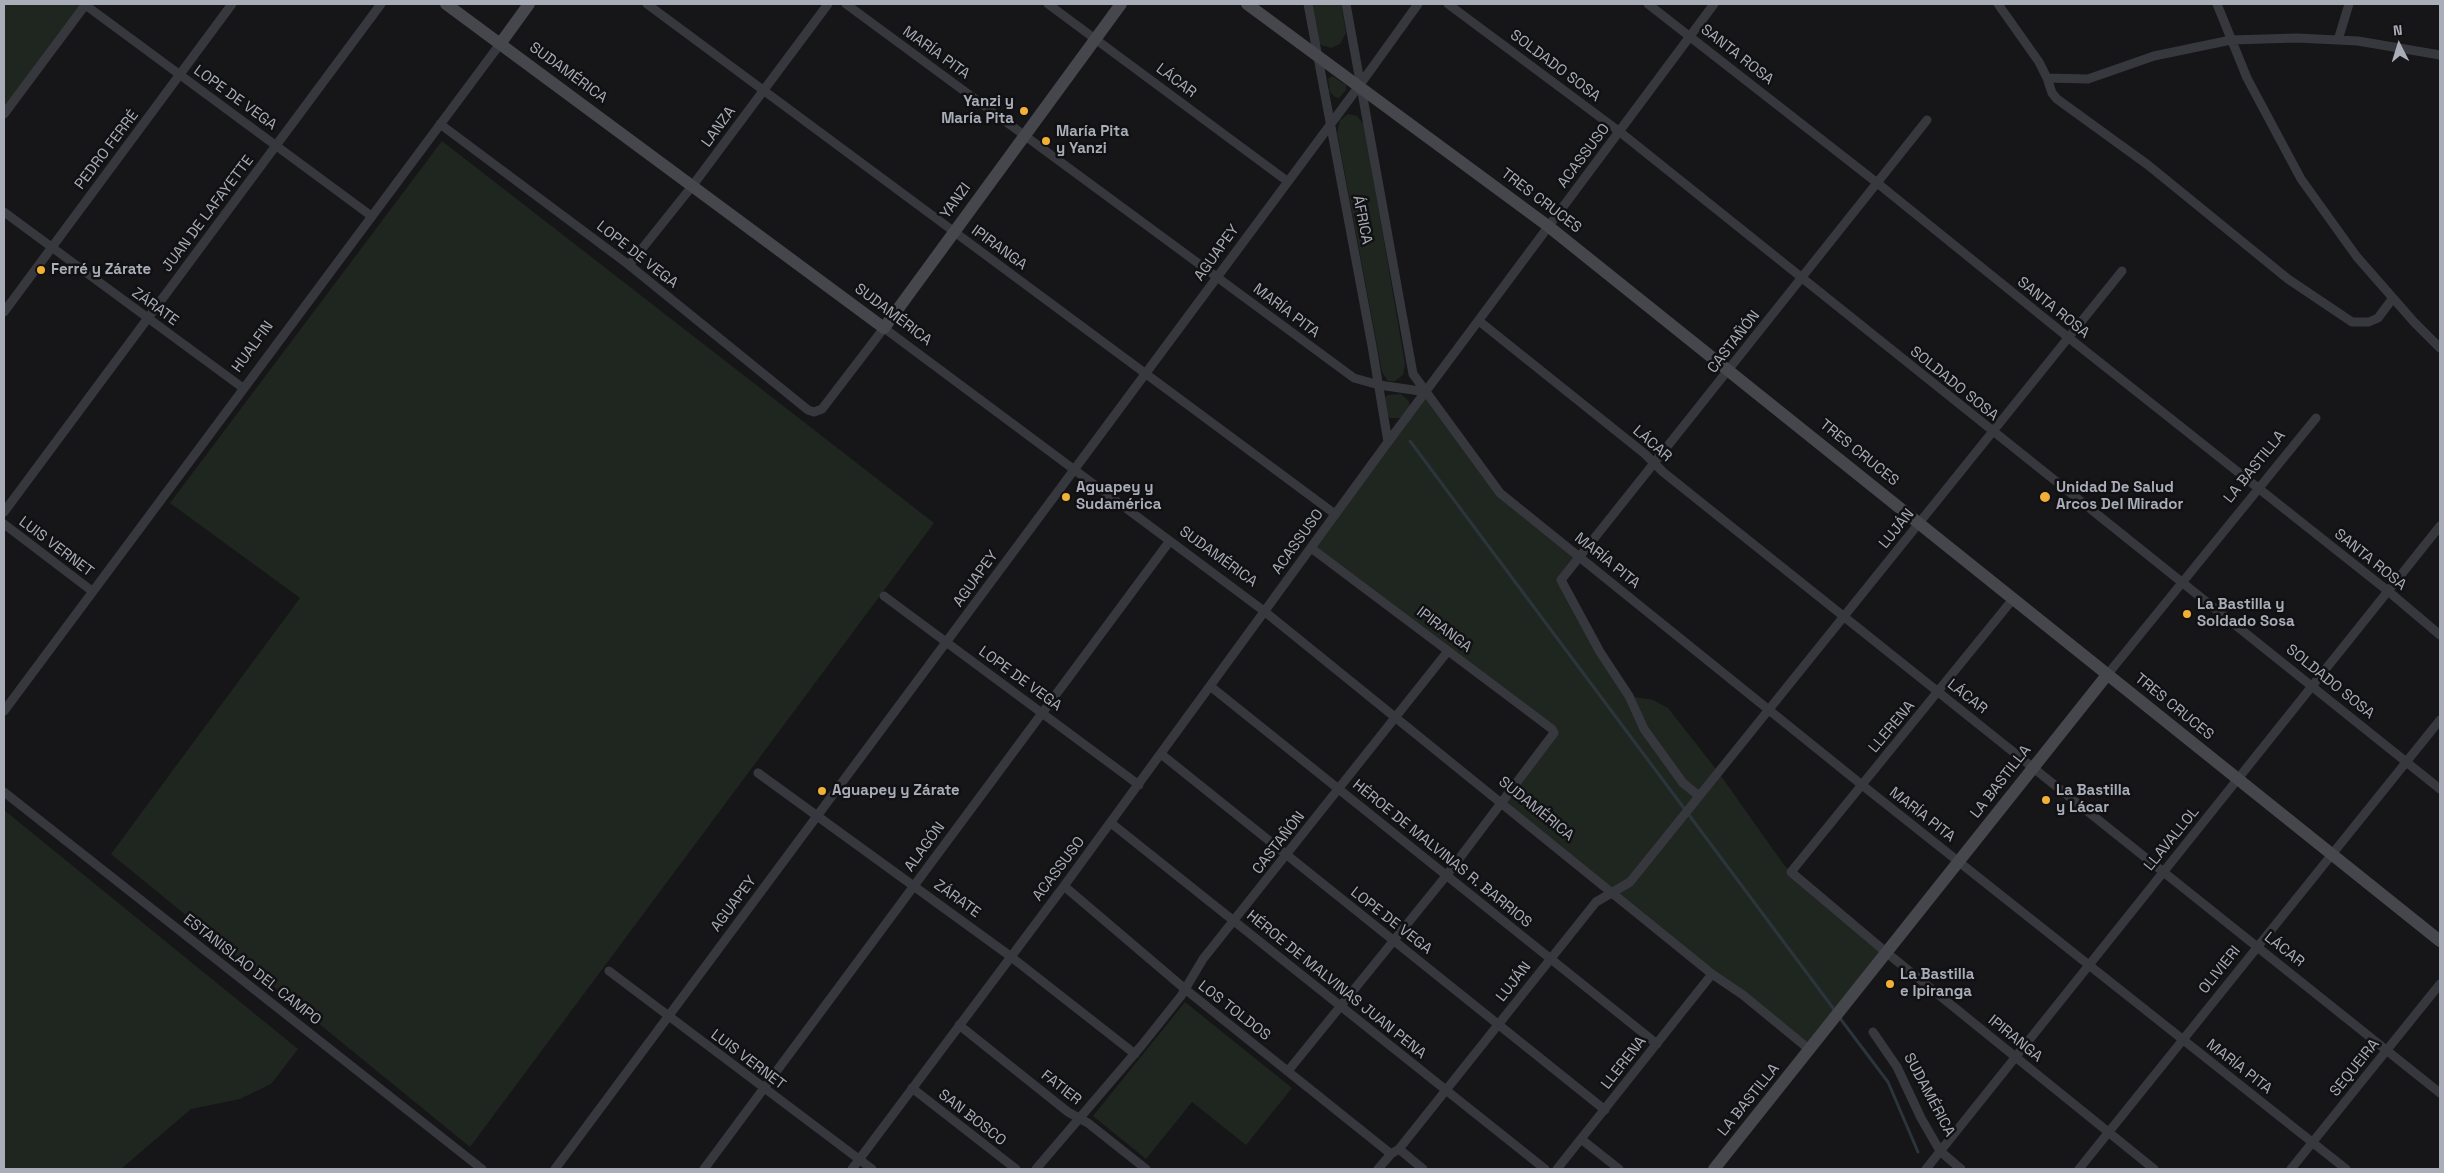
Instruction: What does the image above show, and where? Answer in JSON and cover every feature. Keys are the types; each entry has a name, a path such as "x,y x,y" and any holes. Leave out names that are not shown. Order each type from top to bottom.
{"street":[{"name":"LOPE DE VEGA","path":"85,4 370,215"},
{"path":"4,114 85,4"},
{"name":"PEDRO FERRÉ","path":"4,312 232,4"},
{"name":"JUAN DE LAFAYETTE","path":"4,512 381,4"},
{"name":"SUDAMÉRICA","path":"446,4 693,185 1169,542 1264,611 1712,974 1743,994 1810,1050"},
{"name":"HUALFIN","path":"4,711 370,215 529,4"},
{"name":"IPIRANGA","path":"648,4 954,232 1146,371 1335,514"},
{"name":"LANZA","path":"629,265 693,185 828,4"},
{"name":"MARÍA PITA","path":"846,4 1354,378 1379,385 1427,392 1500,493 1862,785 2346,1169"},
{"name":"LÁCAR","path":"1048,4 1287,180"},
{"name":"YANZI","path":"814,412 822,409 884,328 1121,4"},
{"name":"TRES CRUCES","path":"1247,4 1548,226 2440,941"},
{"name":"ÁFRICA","path":"1308,4 1388,442"},
{"name":"ÁFRICA","path":"1346,4 1359,86 1411,365 1417,381 1427,392"},
{"name":"AGUAPEY","path":"555,1169 1418,4"},
{"name":"SOLDADO SOSA","path":"1448,4 1620,132 1992,432 2183,583 2200,594 2440,789"},
{"name":"SANTA ROSA","path":"1648,4 1876,182 2068,338 2388,591 2440,635"},
{"name":"ACASSUSO","path":"852,1169 1139,785 1388,442 1480,321 1548,226 1714,4"},
{"path":"1998,4 2047,78 2052,93 2057,99 2148,165 2254,252 2334,312 2352,322 2369,322 2382,314 2394,298"},
{"path":"2217,4 2265,115 2301,179 2357,257 2440,348"},
{"path":"2338,40 2349,4"},
{"path":"2047,78 2060,77 2078,80 2099,76 2154,56 2231,40 2296,38 2338,40 2396,46 2440,55"},
{"name":"CASTAÑÓN","path":"1696,800 1644,730 1629,696 1600,652 1561,580 1927,120"},
{"name":"LOPE DE VEGA","path":"440,124 629,265 800,405 814,412"},
{"name":"ZÁRATE","path":"4,212 243,388"},
{"name":"LUJÁN","path":"1378,1169 1445,1091 1596,902 1630,882 2122,271"},
{"name":"LÁCAR","path":"1480,321 1654,464 2388,1049 2440,1093"},
{"name":"LA BASTILLA","path":"1714,1169 1834,1021 2034,766 2316,418"},
{"name":"LUIS VERNET","path":"4,524 92,591"},
{"name":"LLAVALLOL","path":"1926,1169 2440,526"},
{"name":"ALAGÓN","path":"704,1169 1169,542"},
{"name":"IPIRANGA","path":"1310,548 1552,729 1554,733 1552,738 1502,802"},
{"name":"LOPE DE VEGA","path":"884,596 946,643 1042,711 1139,785"},
{"name":"LLERENA","path":"1791,872 2013,599"},
{"name":"CASTAÑÓN","path":"1036,1169 1135,1054 1186,990 1203,960 1448,651"},
{"name":"HÉROE DE MALVINAS R. BARRIOS","path":"1210,686 1657,1044"},
{"name":"OLIVIERI","path":"2079,1169 2440,720"},
{"name":"LOPE DE VEGA","path":"1161,754 1605,1110"},
{"name":"ZÁRATE","path":"758,773 818,814 1010,956 1135,1054"},
{"name":"ESTANISLAO DEL CAMPO","path":"4,792 482,1169"},
{"path":"1288,1071 1446,876 1502,802"},
{"name":"HÉROE DE MALVINAS JUAN PENA","path":"1110,823 1545,1169"},
{"name":"IPIRANGA","path":"1791,872 1887,953 2154,1169"},
{"name":"LOS TOLDOS","path":"1064,886 1186,990 1288,1071 1395,1151 1423,1169"},
{"name":"LUIS VERNET","path":"609,971 872,1169"},
{"name":"LLERENA","path":"1557,1169 1712,974"},
{"name":"SEQUEIRA","path":"2290,1169 2440,984"},
{"name":"FATIER","path":"959,1026 1146,1169"},
{"name":"SUDAMÉRICA","path":"1873,1032 1897,1067 1921,1118 1940,1151 1961,1169"},
{"name":"SAN BOSCO","path":"912,1088 1016,1169"},
{"path":"1581,1139 1619,1169"}],"shaded area":[{"path":"4,4 84,4 4,114"},
{"path":"1312,4 1341,4 1346,33 1340,44 1331,48 1321,45 1318,40"},
{"path":"1332,76 1346,85 1346,90 1339,98 1330,92 1328,79"},
{"path":"1348,114 1357,116 1364,125 1405,364 1403,375 1395,381 1388,381 1382,372 1337,132 1340,120"},
{"path":"442,141 934,523 470,1147 111,854 300,598 170,503"},
{"path":"1427,392 1500,493 1581,557 1561,581 1629,696 1653,700 1668,708 1719,773 1784,865 1887,953 1810,1050 1501,802 1554,733 1311,548"},
{"path":"1401,394 1409,401 1410,407 1400,418 1390,418 1386,414 1384,398 1388,395"},
{"path":"4,810 298,1049 271,1084 240,1099 191,1109 121,1169 4,1169"},
{"path":"1185,1002 1292,1088 1246,1145 1192,1102 1146,1159 1093,1116"}],"waterway":[{"path":"1410,441 1836,1012"},
{"path":"1839,1017 1888,1082 1918,1152"}],"place":[{"name":"Yanzi y María Pita","path":"1024,111"},
{"name":"María Pita y Yanzi","path":"1046,141"},
{"name":"Ferré y Zárate","path":"41,270"},
{"name":"Aguapey y Sudamérica","path":"1066,497"},
{"name":"Unidad De Salud Arcos Del Mirador","path":"2045,497"},
{"name":"La Bastilla y Soldado Sosa","path":"2187,614"},
{"name":"Aguapey y Zárate","path":"822,791"},
{"name":"La Bastilla y Lácar","path":"2046,800"},
{"name":"La Bastilla e Ipiranga","path":"1890,984"}]}
